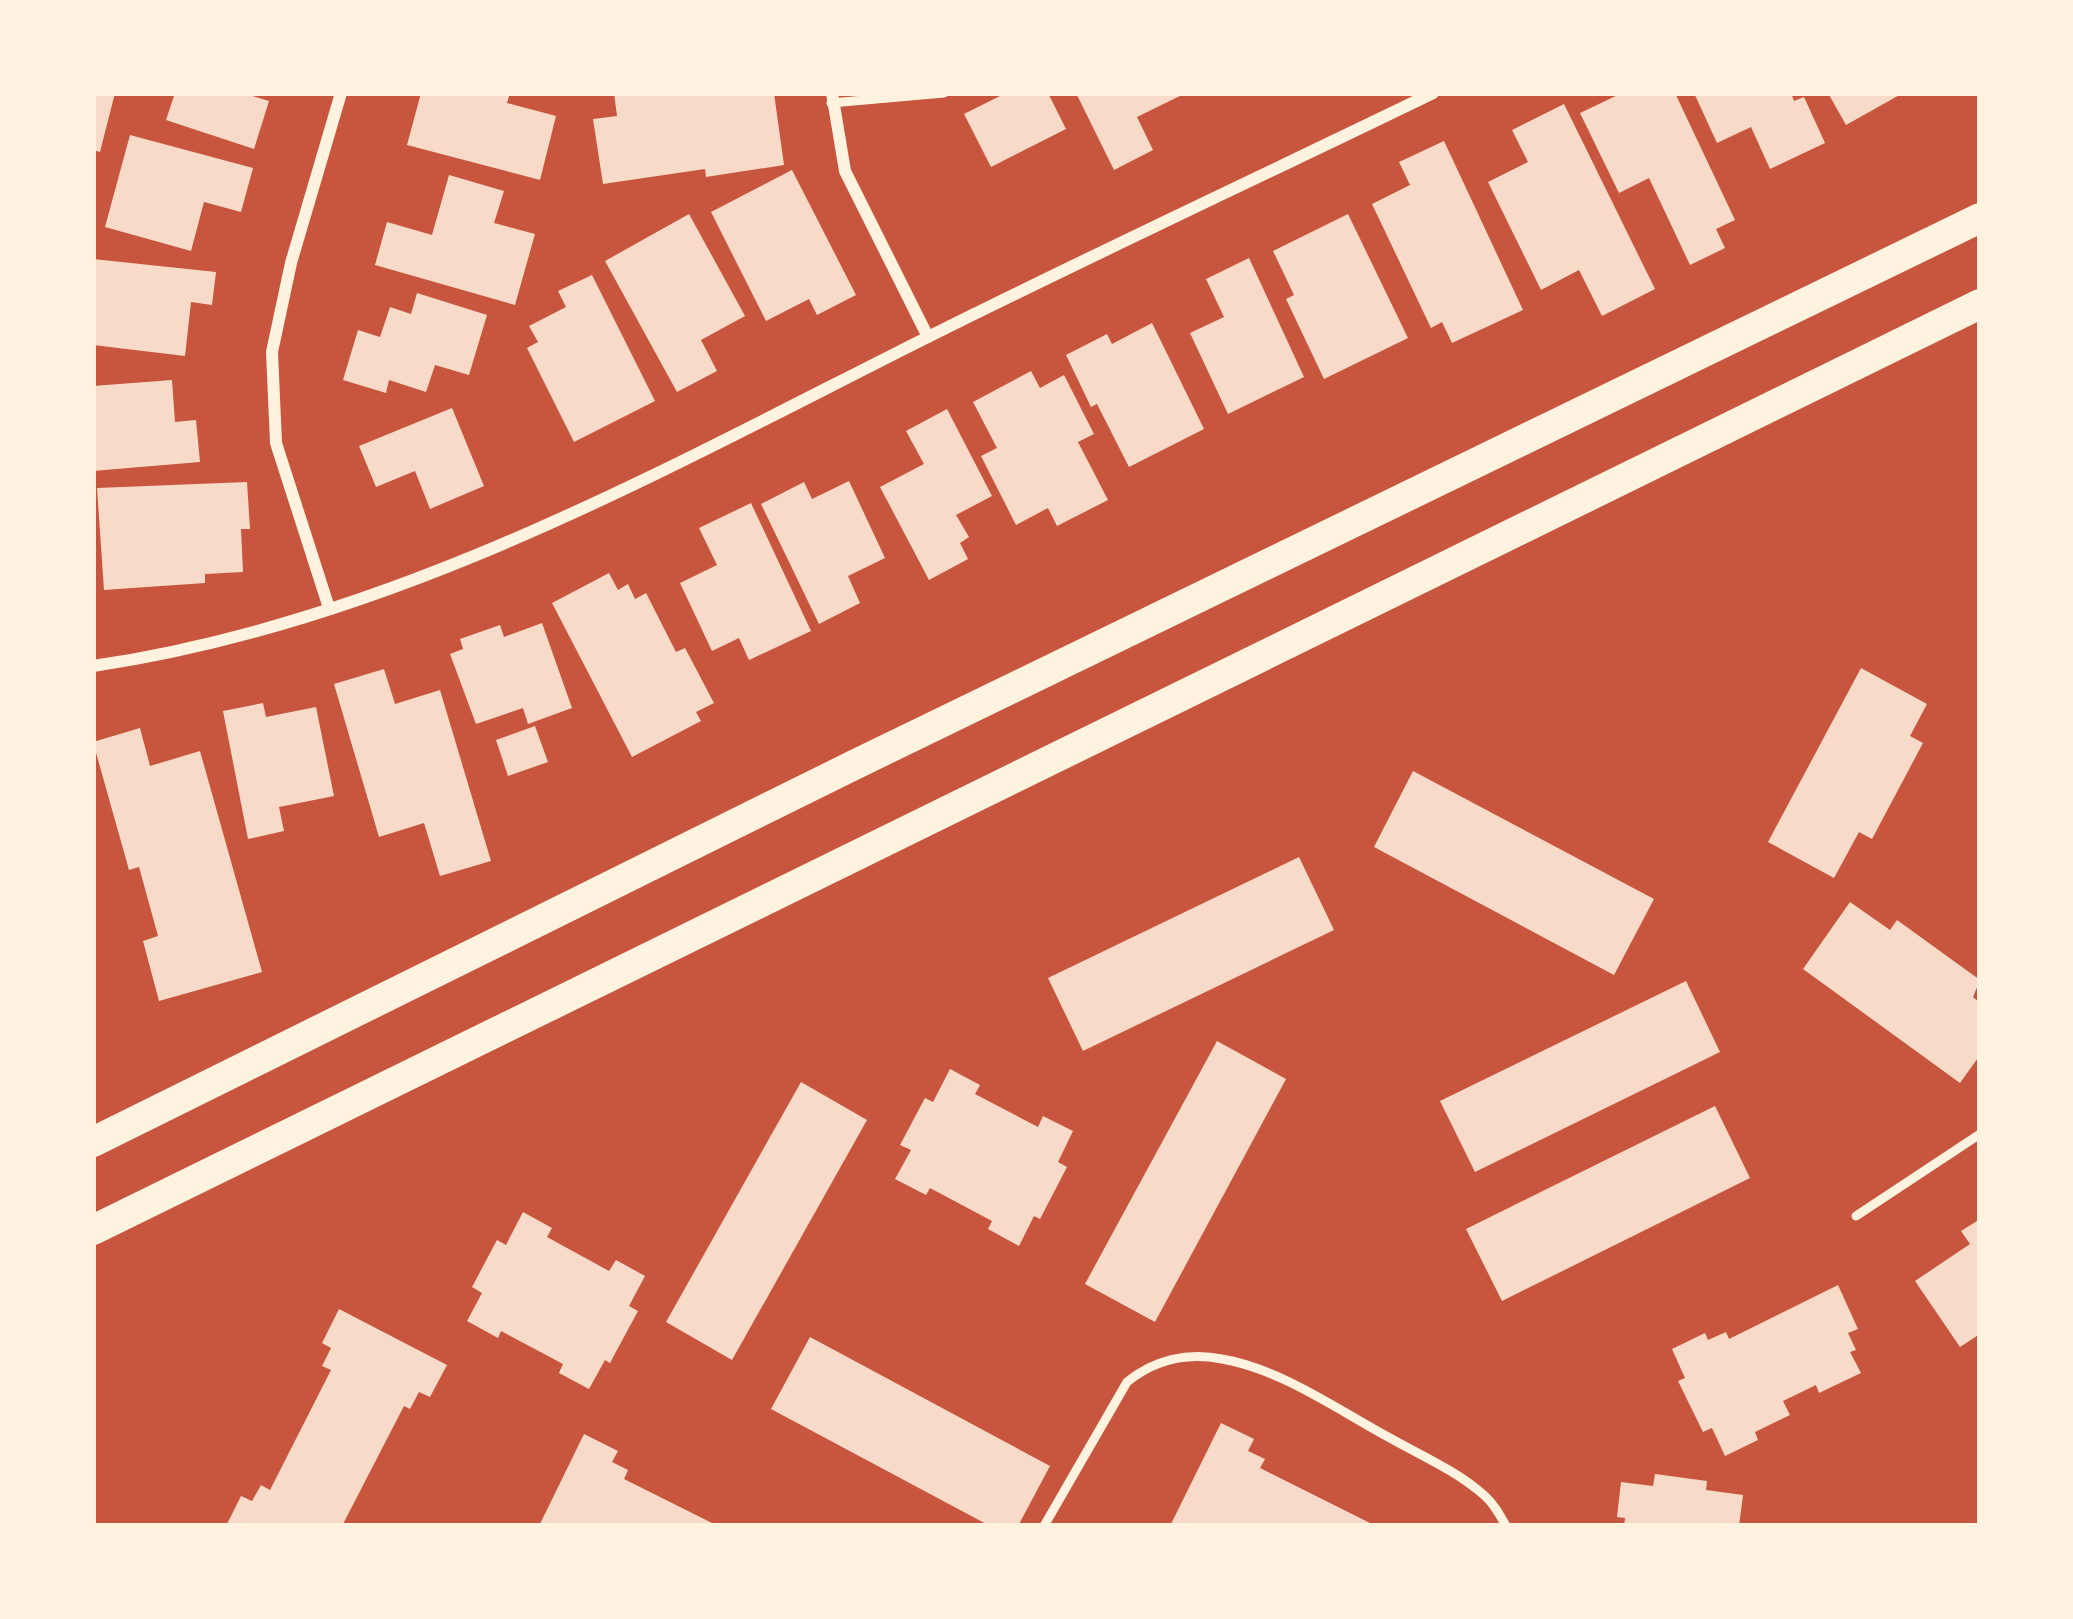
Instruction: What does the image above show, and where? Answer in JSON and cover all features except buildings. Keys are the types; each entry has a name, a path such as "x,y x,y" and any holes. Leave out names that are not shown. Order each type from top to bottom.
{"main road":[{"path":"93,1142 874,755 1980,218"},
{"path":"93,1230 1980,304"},
{"path":"93,1250 132,1210"}],"street":[{"path":"329,608 275,442 272,352 291,263 341,93"},
{"path":"93,666 194,647 467,562 636,486 928,337 1433,93"},
{"path":"831,98 845,171 928,337"}],"lane":[{"path":"831,98 944,93"},
{"path":"1856,1216 1980,1134"},
{"path":"1044,1526 1127,1382 1170,1358 1198,1357 1258,1369 1424,1456 1491,1501 1506,1526"}]}
